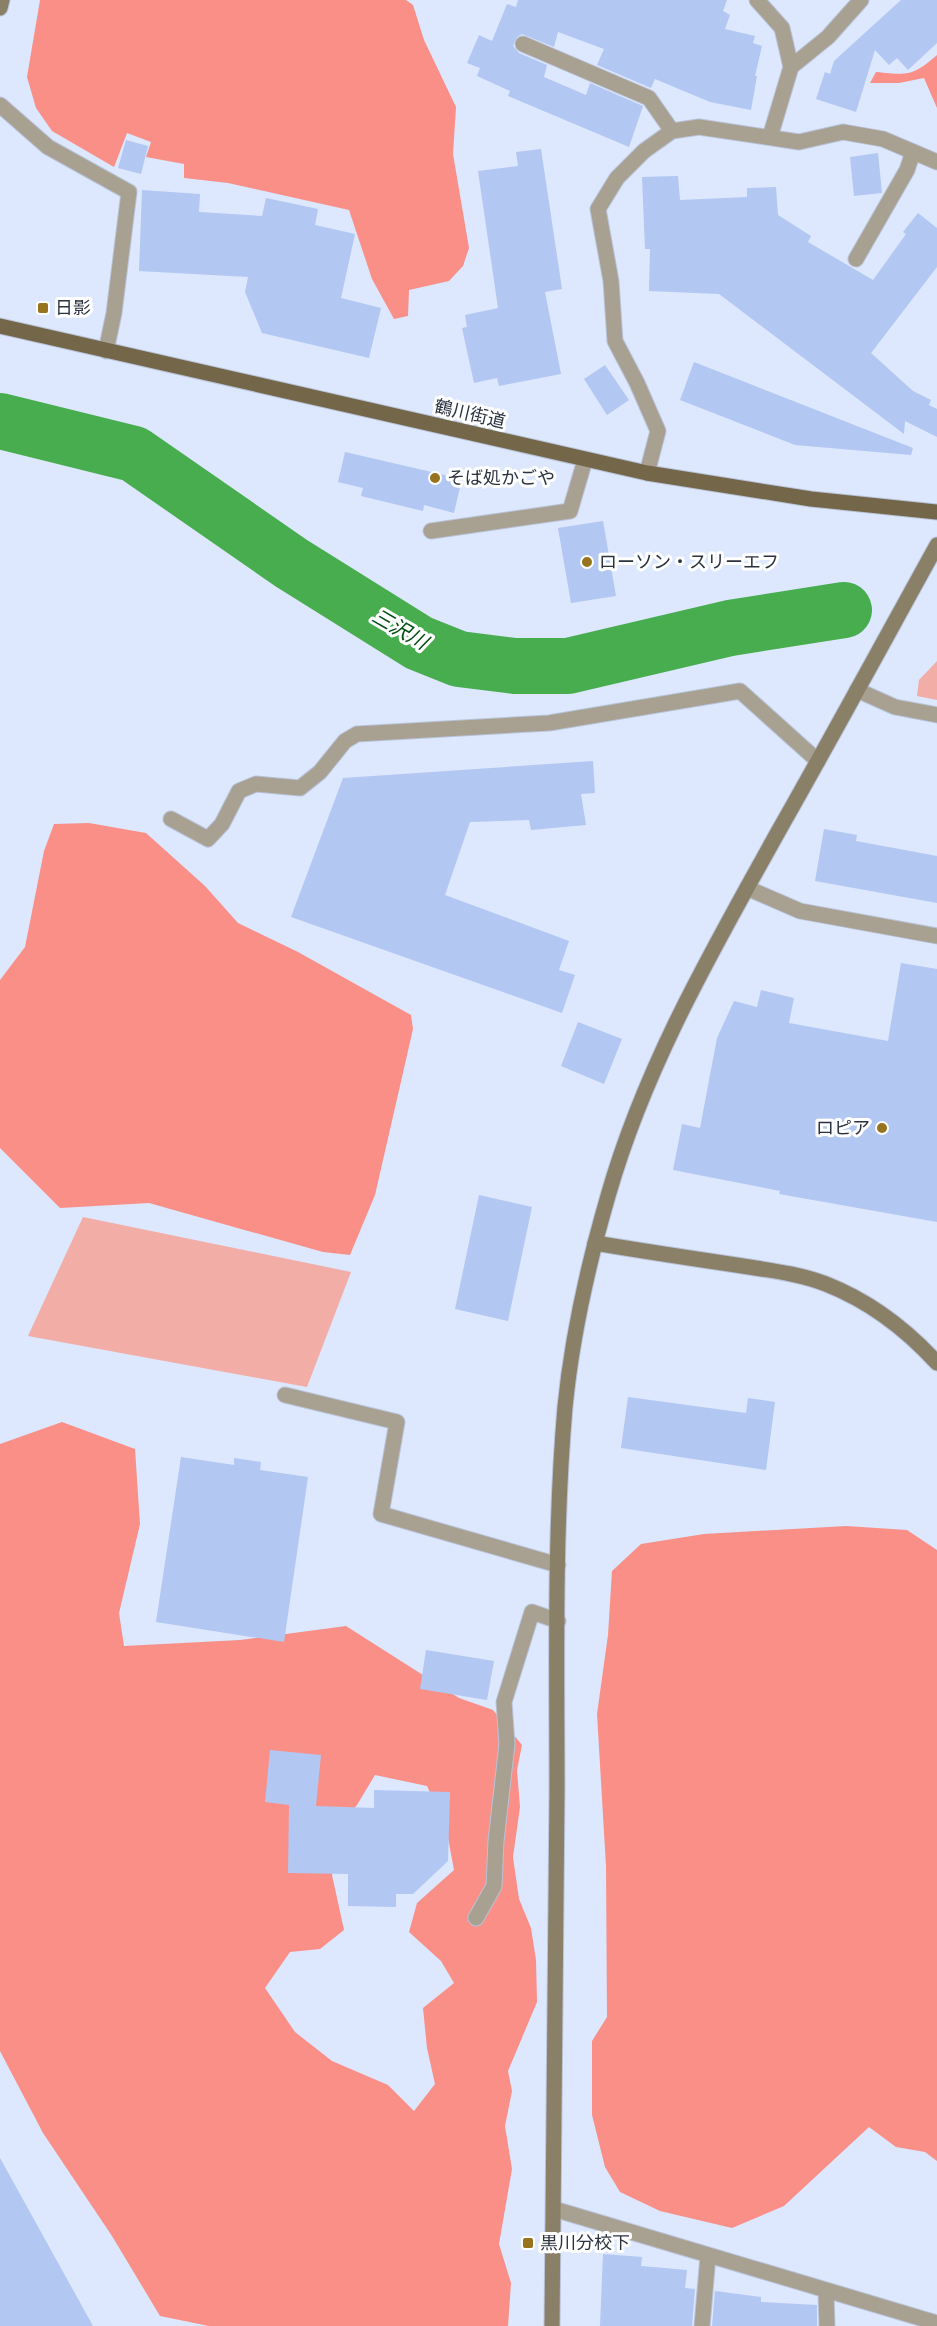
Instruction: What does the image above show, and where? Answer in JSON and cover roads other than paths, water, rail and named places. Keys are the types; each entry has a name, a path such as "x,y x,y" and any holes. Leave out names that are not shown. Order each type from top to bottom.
{"main road":[{"path":"0,8 2,0"},
{"name":"鶴川街道","path":"0,326 647,473 811,499 937,512"},
{"path":"552,2326 558,1565 566,1403 581,1300 621,1154 650,1077 691,991 937,545"},
{"path":"595,1243 787,1273 825,1284 865,1303 885,1317 907,1333 937,1364"}],"street":[{"path":"757,0 782,27 791,67 770,137"},
{"path":"791,67 828,37 861,0"},
{"path":"523,44 649,98 672,131"},
{"path":"0,105 48,147 99,173 129,192 114,313 106,351"},
{"path":"647,473 658,431 615,341 611,281 598,208 617,178 644,151 672,131 699,127 799,142 843,132 884,139 937,162"},
{"path":"856,259 908,170 913,152"},
{"path":"431,531 570,512 585,460"},
{"path":"857,690 895,707 937,715"},
{"path":"171,819 208,838 222,824 239,791 256,784 300,788 320,772 345,741 357,734 549,723 740,691 818,761"},
{"path":"747,888 800,911 937,936"},
{"path":"285,1395 397,1422 381,1514 558,1565"},
{"path":"476,1918 494,1886 496,1841 507,1744 504,1702 532,1612 558,1622"},
{"path":"554,2209 937,2324"},
{"path":"702,2326 708,2256"},
{"path":"826,2291 827,2326"}],"waterway":[{"name":"三沢川","path":"0,421 134,454 291,563 419,643 459,659 515,666 568,666 730,628 844,610"}],"place":[{"name":"日影","path":"43,308"},
{"name":"そば処かごや","path":"435,478"},
{"name":"ローソン・スリーエフ","path":"587,562"},
{"name":"ロピア","path":"882,1128"},
{"name":"黒川分校下","path":"528,2243"}]}
